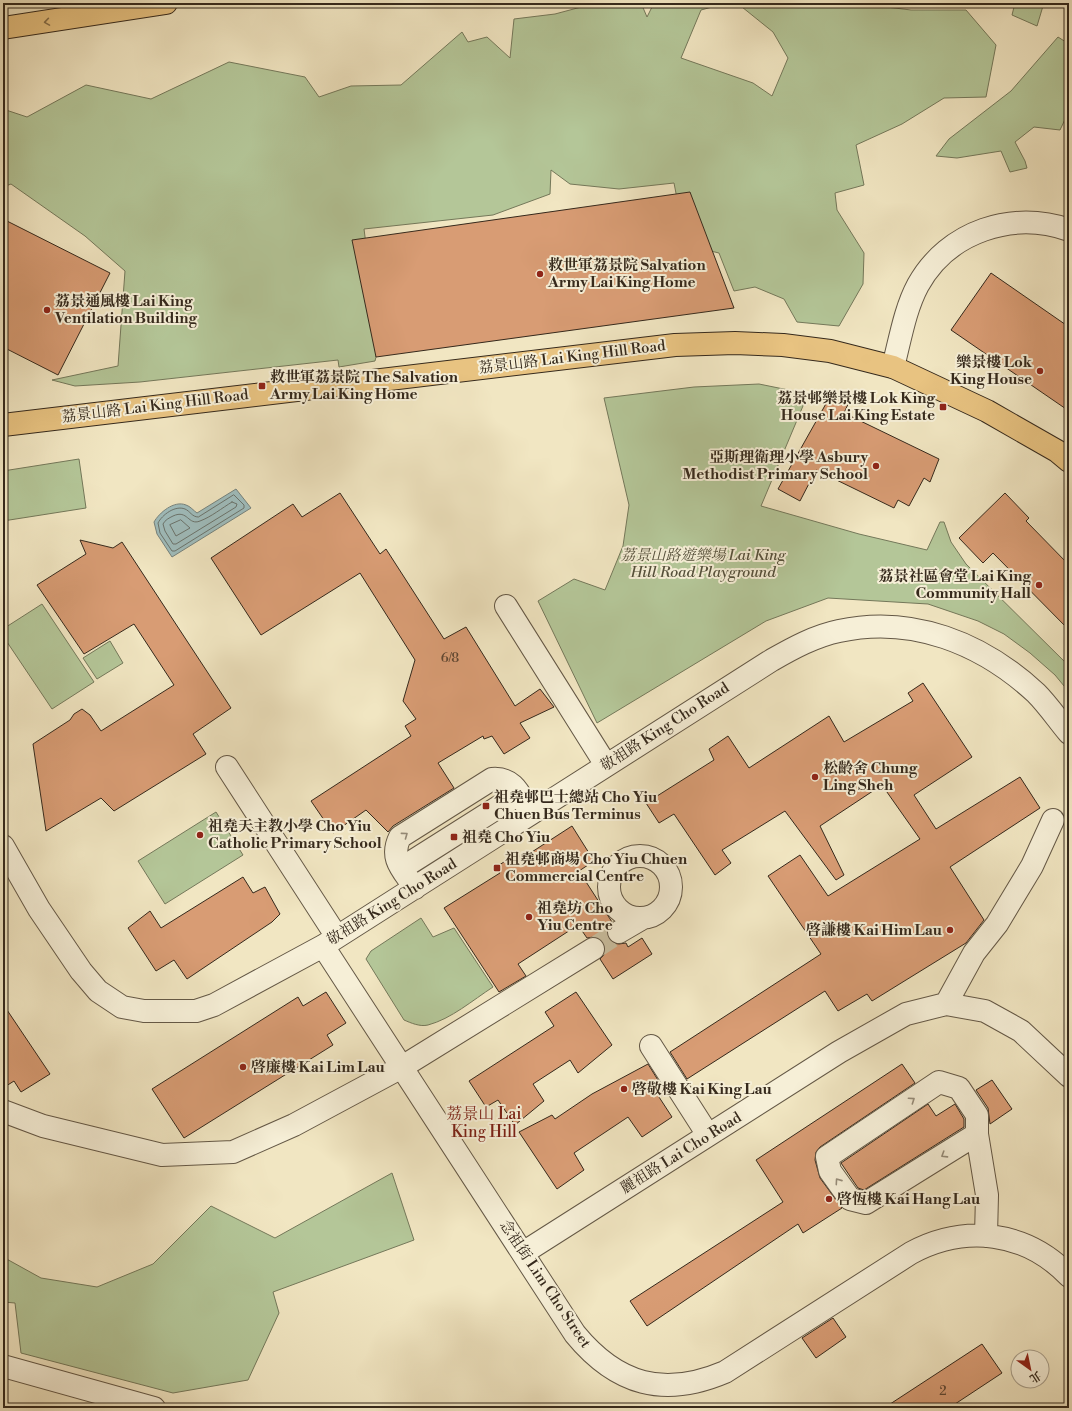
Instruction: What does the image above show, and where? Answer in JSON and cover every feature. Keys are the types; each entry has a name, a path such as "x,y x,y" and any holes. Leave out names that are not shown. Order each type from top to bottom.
{"main road":[{"path":"6,29 166,3"},
{"name":"荔景山路 Lai King Hill Road","path":"3,425 675,345 735,343 783,345 830,351 893,367 987,411 1057,451 1069,461"}],"street":[{"path":"893,367 900,337 918,286 928,270 953,246 976,232 1013,222 1047,224 1069,230"},
{"path":"506,606 606,765"},
{"name":"敬祖路 King Cho Road","path":"3,846 39,909 89,982 98,991 122,1007 144,1011 196,1011 214,1005 330,942 772,660 797,646 838,631 887,626 930,631 960,643 994,660 1036,694 1069,732"},
{"name":"念祖街 Lim Cho Street","path":"227,767 402,1067 575,1334 587,1349 600,1360 628,1377 653,1384 677,1386 699,1382 726,1372 924,1246 952,1238 986,1236 1018,1242 1046,1255 1069,1276"},
{"path":"415,888 402,868 519,794 531,813"},
{"path":"946,1004 974,953 997,924 1032,866 1053,820"},
{"path":"619,932 643,918"},
{"path":"3,1111 43,1126 162,1154 233,1152 294,1125 402,1067 593,949"},
{"name":"麗祖路 Lai Cho Road","path":"523,1254 840,1052 906,1014 946,1004 985,1012 1021,1031 1069,1076"},
{"path":"650,1046 708,1135"},
{"path":"977,1134 866,1203 850,1199 830,1171 826,1157 939,1082 959,1088 977,1115 977,1134 987,1195 986,1236"},
{"path":"3,1366 154,1408"}],"green space":[{"path":"596,3 641,3 647,17 654,3 727,3 701,10 681,58 753,83 772,96 788,58 773,32 737,3 854,3 911,10 966,10 996,45 986,97 944,98 902,124 856,145 864,185 835,193 837,210 864,253 863,284 839,326 797,322 784,299 755,287 734,291 719,253 686,245 674,183 619,189 570,184 551,170 550,194 493,215 364,229 379,344 375,361 339,367 338,360 140,382 75,386 52,380 118,366 125,271 85,236 11,184 3,187 3,109 27,117 86,85 151,99 229,62 305,77 319,97 351,86 401,85 462,32 468,42 487,37 510,58 514,19 555,14"},
{"path":"1015,3 1030,3 1043,6 1037,26 1012,15"},
{"path":"1058,37 1069,44 1069,111 1060,130 1034,127 1015,142 1027,168 1010,172 1001,151 957,158 936,156 949,139 1011,91"},
{"name":"荔景山路遊樂場 Lai King Hill Road Playground","path":"759,384 808,394 761,506 859,534 927,550 940,522 944,522 951,542 966,564 1069,666 1069,692 1055,675 1030,653 1004,634 978,621 928,604 828,598 766,621 597,723 538,601 574,579 605,590 623,546 629,505 604,398 694,387"},
{"path":"79,459 86,508 3,521 3,471"},
{"path":"42,604 94,682 52,709 3,636 3,629"},
{"path":"110,641 123,663 97,679 83,658"},
{"path":"216,812 243,855 165,904 138,861"},
{"path":"421,918 433,937 454,928 493,987 462,1009 428,1025 416,1024 404,1020 366,959 371,951"},
{"path":"392,1173 414,1240 273,1292 279,1313 248,1380 173,1393 21,1353 15,1303 3,1302 3,1257 41,1278 97,1287 153,1264 211,1206 275,1238"}],"water":[{"path":"236,489 251,508 172,557 157,534 154,522 159,515 167,508 177,504 189,506 197,513"}],"building":[{"name":"救世軍荔景院 Salvation Army Lai King Home","path":"690,192 734,308 376,357 352,240"},
{"name":"荔景通風樓 Lai King Ventilation Building","path":"3,219 110,273 58,375 3,347"},
{"name":"樂景樓 Lok King House","path":"991,273 1069,327 1069,411 951,330"},
{"path":"832,393 849,402 844,413 939,459 930,482 924,478 909,506 898,500 894,508 816,470 800,501 778,489"},
{"path":"340,493 380,554 386,549 444,639 466,627 515,706 540,689 554,707 520,723 530,738 504,754 492,736 484,739 483,736 438,763 454,788 393,826 388,832 366,810 333,833 311,801 411,736 405,726 416,719 403,701 415,660 360,573 261,635 211,558 293,504 302,517"},
{"path":"1005,493 1029,518 1026,521 1069,565 1069,630 993,553 983,563 959,538"},
{"path":"80,540 113,548 122,542 231,708 193,734 206,754 114,811 101,798 46,831 33,744 70,720 74,714 82,709 90,715 101,731 174,685 134,624 84,654 37,585 86,554"},
{"path":"923,683 972,757 914,795 936,829 1020,777 1040,808 950,867 984,920 966,943 872,1001 867,994 838,1011 825,991 687,1079 670,1052 821,954 768,876 800,855 828,896 920,839 882,785 820,826 844,875 836,880 785,811 722,850 731,863 715,875 674,814 659,823 646,803 714,760 709,749 728,736 749,768 829,716 844,742 913,701 908,693"},
{"name":"祖堯坊 Cho Yiu Centre","path":"572,826 594,861 579,871 612,922 608,926 608,939 612,943 626,943 628,947 642,938 652,954 613,979 600,959 604,955 605,949 603,942 599,938 587,938 578,925 518,964 526,976 499,992 444,908 500,873 496,867 518,853 521,859"},
{"path":"243,877 253,893 265,887 280,914 272,922 187,979 174,960 156,971 128,928 150,911 161,928"},
{"name":"啓廉樓 Kai Lim Lau","path":"326,992 346,1023 327,1035 333,1045 184,1138 152,1089 298,997 303,1006"},
{"path":"576,992 612,1045 578,1073 570,1060 533,1084 544,1101 515,1125 498,1100 486,1107 469,1081 554,1026 545,1012"},
{"path":"3,1004 50,1074 21,1092 14,1081 3,1088"},
{"path":"648,1064 666,1093 659,1097 672,1117 642,1137 628,1117 574,1153 584,1170 557,1189 519,1132 552,1115 555,1119 592,1094"},
{"path":"902,1064 915,1083 820,1147 816,1152 815,1160 820,1178 842,1208 803,1233 798,1224 647,1326 630,1301 783,1202 756,1160"},
{"path":"992,1080 1012,1109 990,1124 988,1108 976,1090"},
{"path":"928,1104 936,1116 955,1104 964,1119 964,1127 864,1190 858,1188 841,1163"},
{"path":"833,1318 846,1337 816,1358 802,1338"},
{"path":"982,1344 1002,1373 949,1408 884,1408"}],"tunnel":[{"path":"593,949 619,932"}],"place":[{"name":"救世軍荔景院 Salvation Army Lai King Home","path":"540,274"},
{"name":"荔景通風樓 Lai King Ventilation Building","path":"47,310"},
{"name":"樂景樓 Lok King House","path":"1040,371"},
{"name":"救世軍荔景院 The Salvation Army Lai King Home","path":"262,386"},
{"name":"荔景邨樂景樓 Lok King House Lai King Estate","path":"943,407"},
{"name":"亞斯理衛理小學 Asbury Methodist Primary School","path":"876,466"},
{"name":"荔景社區會堂 Lai King Community Hall","path":"1039,585"},
{"name":"松齡舍 Chung Ling Sheh","path":"815,777"},
{"name":"祖堯邨巴士總站 Cho Yiu Chuen Bus Terminus","path":"486,806"},
{"name":"祖堯天主教小學 Cho Yiu Catholic Primary School","path":"200,835"},
{"name":"祖堯 Cho Yiu","path":"454,837"},
{"name":"祖堯邨商場 Cho Yiu Chuen Commercial Centre","path":"497,868"},
{"name":"祖堯坊 Cho Yiu Centre","path":"529,917"},
{"name":"啓謙樓 Kai Him Lau","path":"950,930"},
{"name":"啓廉樓 Kai Lim Lau","path":"243,1067"},
{"name":"啓敬樓 Kai King Lau","path":"624,1089"},
{"name":"啓恆樓 Kai Hang Lau","path":"829,1199"}],"district":[{"name":"荔景山 Lai King Hill","path":"484,1123"}]}
